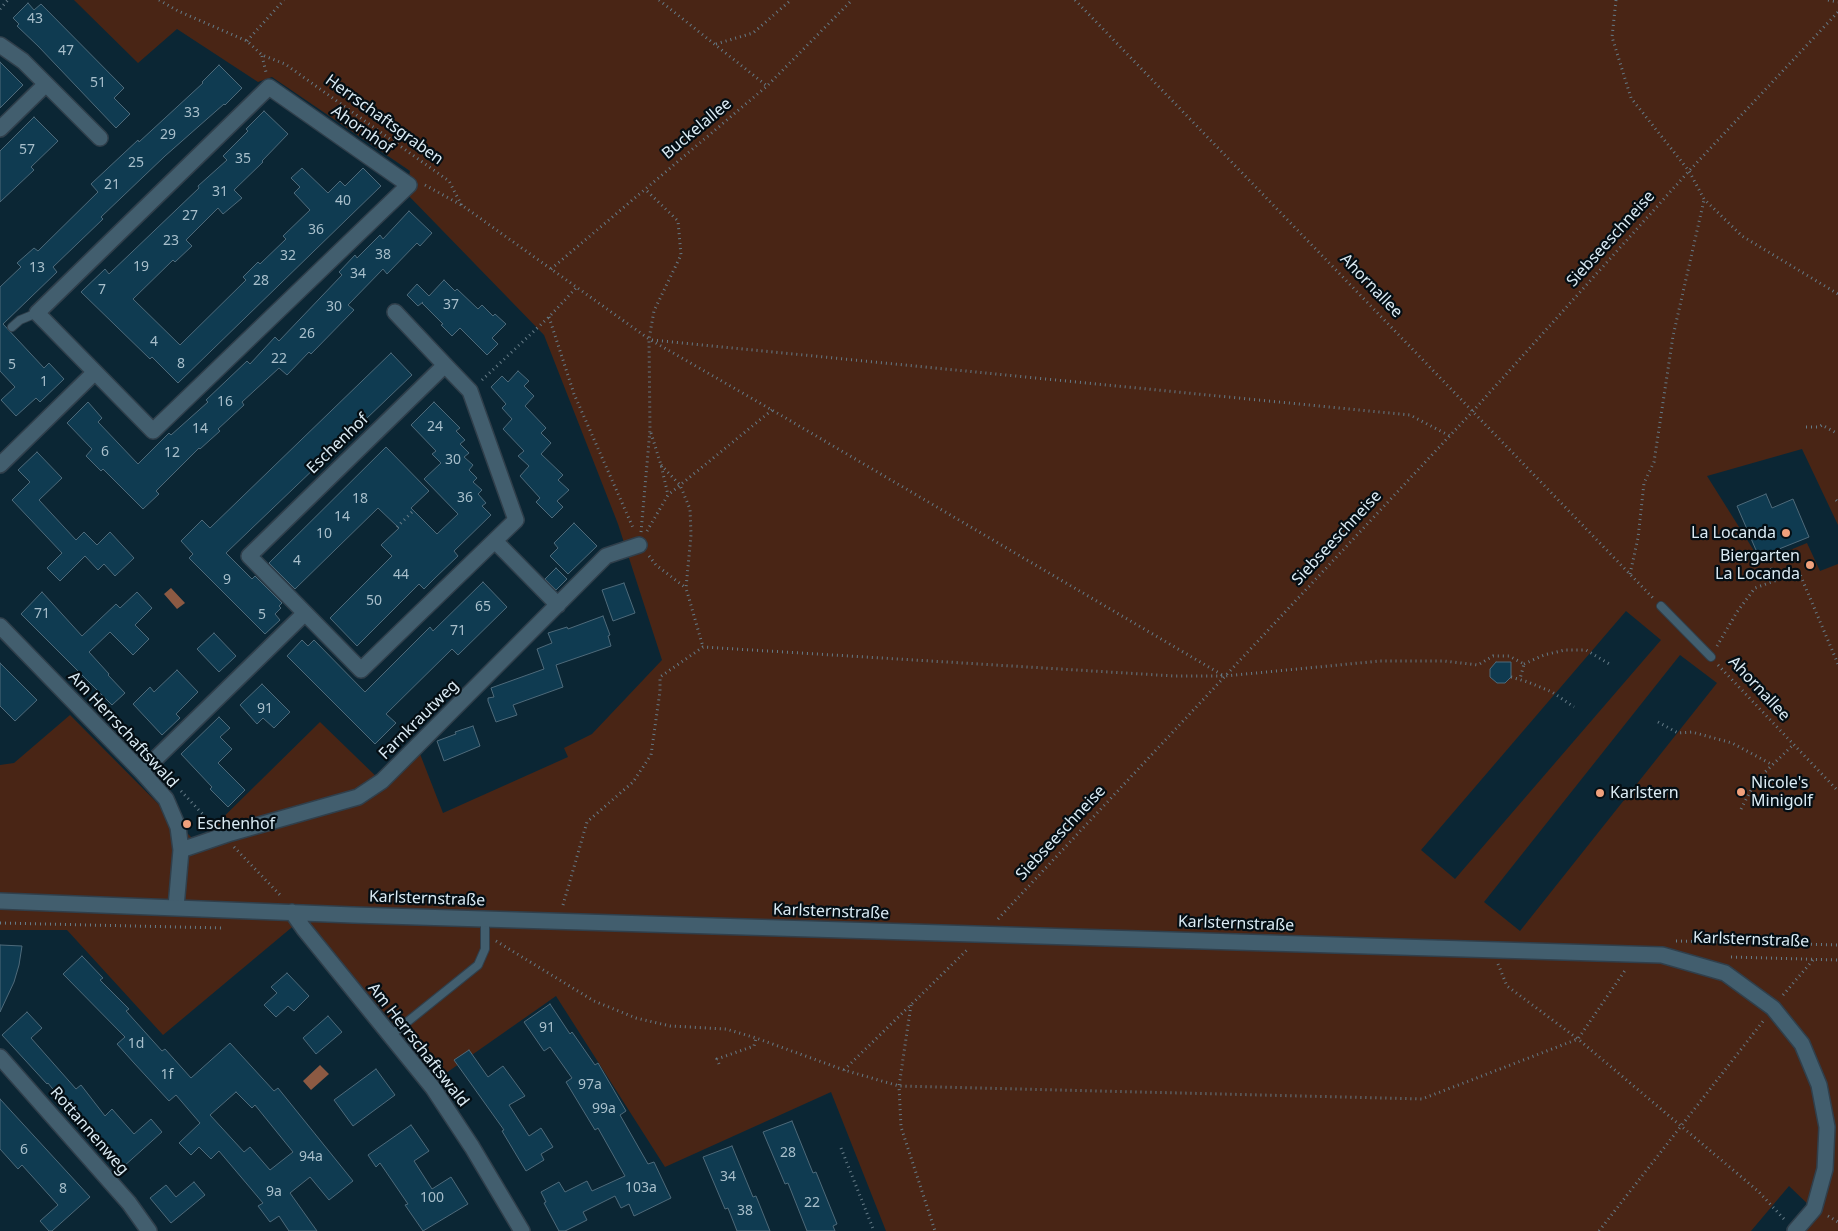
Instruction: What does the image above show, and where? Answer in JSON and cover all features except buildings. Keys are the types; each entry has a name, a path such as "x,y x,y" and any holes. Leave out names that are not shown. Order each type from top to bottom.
{"street":[{"path":"0,45 23,61 100,138"},
{"path":"0,129 46,84"},
{"name":"Ahornhof","path":"37,313 269,87 409,184"},
{"path":"37,313 153,431 409,184"},
{"name":"Eschenhof","path":"395,312 470,391 516,520 361,670 249,556 445,365"},
{"path":"0,465 95,372"},
{"path":"495,541 558,605"},
{"name":"Farnkrautweg","path":"180,850 358,797 382,781 606,556 639,545"},
{"path":"142,772 304,613"},
{"name":"Am Herrschaftswald","path":"0,626 166,799 178,827 180,850 176,907"},
{"name":"Karlsternstraße","path":"0,901 485,919 1662,955 1725,973 1773,1008 1802,1044 1819,1085 1827,1127 1825,1169 1814,1209 1792,1228"},
{"name":"Am Herrschaftswald","path":"292,912 304,930 433,1088 482,1163 522,1231"},
{"name":"Rottannenweg","path":"0,1057 128,1203 149,1231"}],"lane":[{"path":"12,328 20,320 37,313"},
{"name":"Ahornallee","path":"1661,606 1711,657"},
{"path":"391,1035 474,970 484,955 485,919"}],"path":[{"path":"0,9 8,0"},
{"name":"Herrschaftsgraben","path":"159,0 178,11 246,41 262,55 285,64 449,181 462,206 649,339 1225,676"},
{"path":"246,41 284,0"},
{"path":"659,0 766,86"},
{"path":"715,44 753,33 791,0"},
{"name":"Buckelallee","path":"551,269 766,86 852,0"},
{"name":"Ahornallee","path":"1075,0 1647,592"},
{"path":"1616,0 1612,37 1631,98 1689,171 1704,199 1742,236 1838,294"},
{"path":"1828,0 1838,2"},
{"name":"Siebseeschneise","path":"844,1070 984,934 1473,412 1689,171 1838,12"},
{"path":"409,184 424,184 462,206"},
{"path":"639,545 650,430 649,339 654,311 681,255 678,221 645,189"},
{"path":"1630,574 1638,538 1644,483 1654,462 1673,336 1704,199"},
{"path":"470,391 549,317 576,288"},
{"path":"549,317 574,394 630,519 639,545 656,565 686,588"},
{"path":"649,339 1410,415 1450,436"},
{"path":"639,545 668,495 772,410"},
{"path":"1806,427 1822,425 1838,434"},
{"path":"650,430 668,495"},
{"path":"661,465 680,485 690,509 691,535 686,588 703,647"},
{"path":"396,527 414,510"},
{"path":"1771,568 1775,580"},
{"path":"1719,644 1737,612 1755,588 1800,572 1838,664"},
{"path":"562,906 587,822 633,782 651,755 660,691 660,677 703,647 1164,676 1225,676 1380,661 1444,660 1478,665 1492,656 1509,656 1524,664"},
{"path":"1524,664 1544,655 1565,650 1586,650 1611,665"},
{"name":"Ahornallee","path":"1711,657 1838,791"},
{"path":"1520,679 1524,664"},
{"path":"1511,677 1552,692 1574,707"},
{"path":"1658,722 1678,733 1692,732 1732,743 1772,764"},
{"path":"1741,809 1752,788 1764,773 1793,745"},
{"path":"0,923 225,928"},
{"path":"485,934 594,1001 636,1018 670,1026 726,1029 844,1070 899,1086 1422,1099 1578,1039 1637,953"},
{"path":"1498,950 1498,964 1507,986 1578,1039 1758,1191 1792,1228"},
{"name":"Karlsternstraße","path":"1729,957 1838,960"},
{"path":"1599,1231 1813,959"},
{"path":"912,1005 899,1086 901,1127 935,1231"},
{"path":"719,1064 717,1059 754,1046 756,1038"},
{"path":"841,1148 874,1231"}],"shaded area":[{"path":"74,0 1838,0 1838,525 1802,449 1707,476 1761,562 1807,543 1820,571 1838,564 1838,1231 1795,1231 1813,1209 1789,1186 1751,1231 886,1231 831,1092 665,1167 556,996 439,1078 360,984 297,923 163,1035 67,930 0,930 0,765 14,763 70,715 197,843 320,722 386,786 420,754 443,813 568,757 564,748 592,734 662,660 618,524 544,335 406,193 410,171 272,77 258,82 177,29 138,63","holes":["1626,611 1661,640 1455,879 1421,850","1680,655 1717,683 1520,931 1484,902"]},
{"path":"171,588 185,603 177,609 164,594"},
{"path":"320,1065 329,1074 311,1090 303,1081"}],"place":[{"name":"La Locanda","path":"1786,533"},
{"name":"Biergarten La Locanda","path":"1810,565"},
{"name":"Nicole's Minigolf","path":"1741,792"},
{"name":"Karlstern","path":"1600,793"},
{"name":"Eschenhof","path":"187,824"}]}
